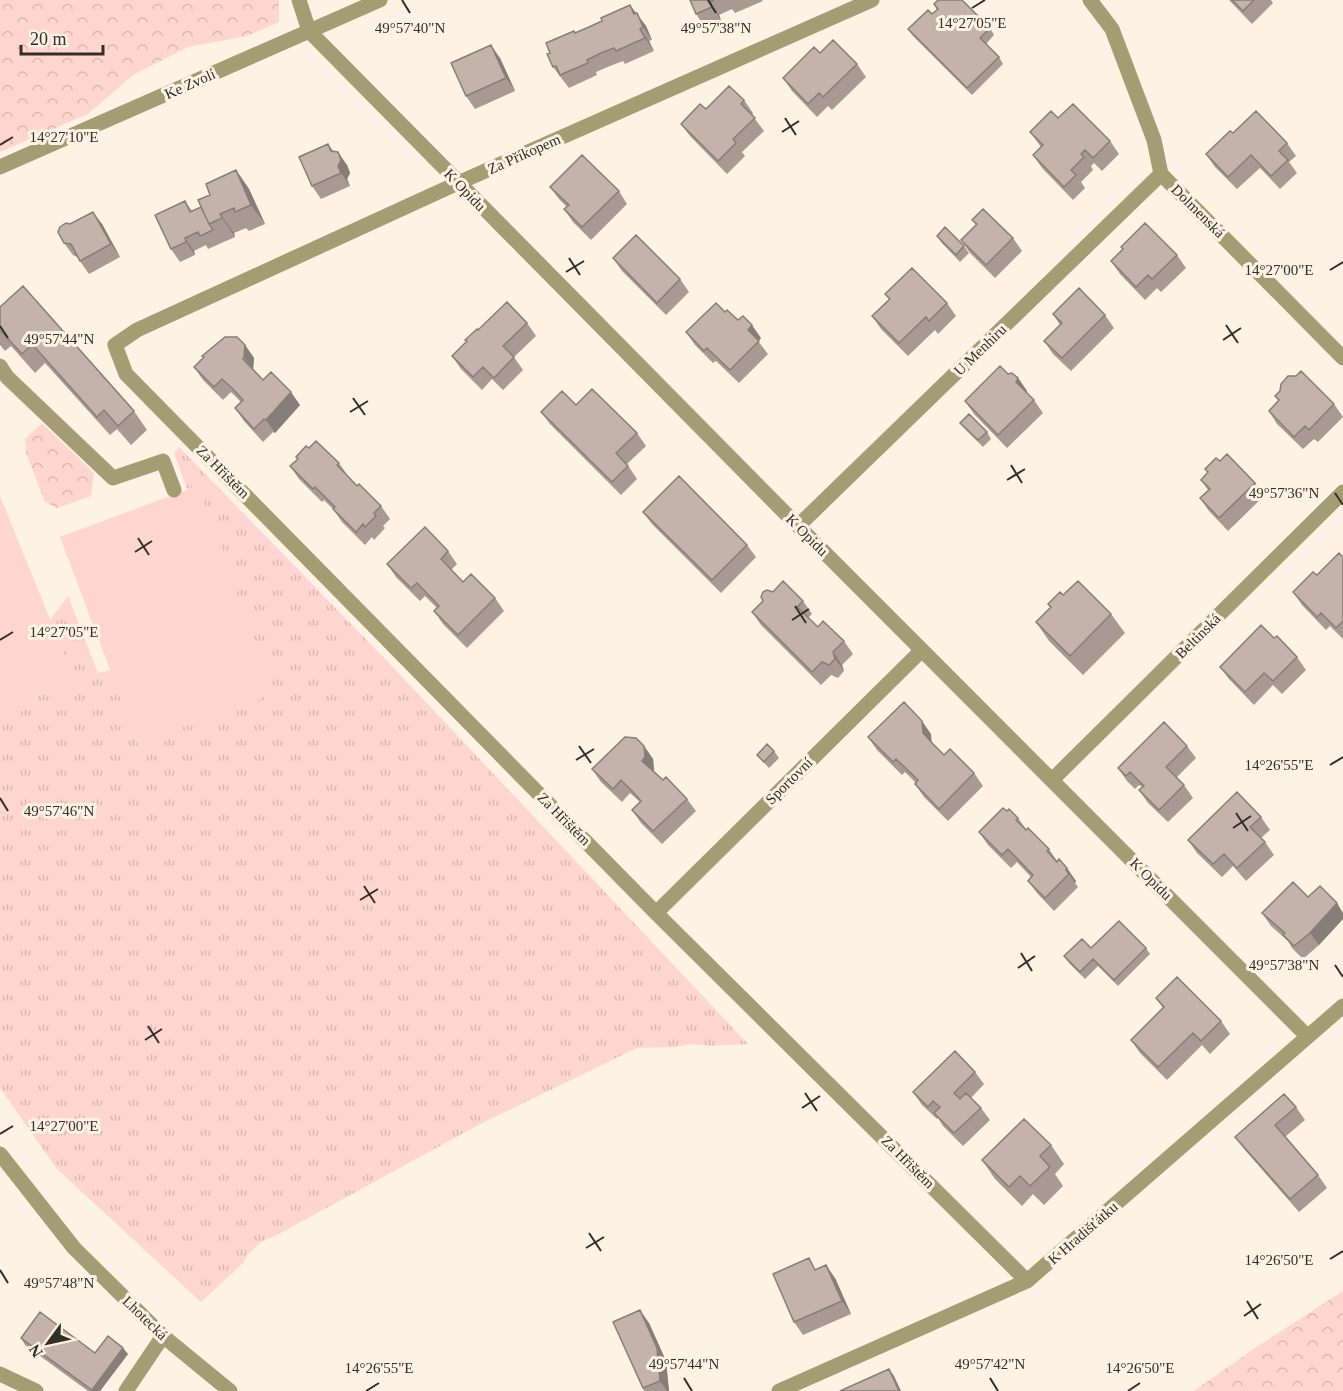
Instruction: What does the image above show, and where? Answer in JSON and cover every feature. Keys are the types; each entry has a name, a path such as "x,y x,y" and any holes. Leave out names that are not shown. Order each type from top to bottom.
{"street":[{"path":"299,0 309,31"},
{"name":"Za Příkopem","path":"116,345 138,330 458,183 872,0"},
{"name":"Dolmenská","path":"1090,0 1112,29 1154,140 1161,174 1343,358"},
{"name":"Ke Zvoli","path":"0,167 374,1"},
{"name":"K Opidu","path":"309,31 798,526 1307,1036"},
{"name":"U Menhiru","path":"798,526 1161,174"},
{"name":"Za Hřištěm","path":"116,345 126,374 656,913 1027,1281"},
{"path":"0,366 7,376 113,478 163,461 174,490"},
{"name":"Beltinská","path":"1052,780 1343,492"},
{"name":"Sportovní","path":"656,913 922,650"},
{"name":"K Hradišťátku","path":"779,1391 1027,1281 1343,1005"},
{"name":"Lhotecká","path":"0,1154 74,1248 163,1336 230,1391"},
{"path":"126,1391 163,1336"},
{"path":"0,1374 36,1391"}],"green space":[{"path":"0,0 279,0 279,22 247,36 188,47 133,75 88,114 0,152"},
{"path":"42,423 94,473 91,496 57,508 45,502 26,453 25,439"},
{"path":"179,447 389,663 748,1044 713,1046 690,1044 676,1047 637,1048 482,1123 261,1242 249,1253 243,1263 201,1302 57,1169 0,1088 0,711 75,681 50,620 68,596 98,673 111,670 138,744 197,486 187,489 174,453"},
{"path":"197,486 275,693 138,744 60,537"},
{"path":"0,496 75,681 0,711"},
{"path":"1343,1291 1343,1391 1194,1391 1252,1350"}],"building":[{"path":"690,0 714,0 710,2 712,7 696,14"},
{"path":"938,0 962,0 990,28 980,38 999,57 967,88 908,29 928,10 932,14 938,9 934,4"},
{"path":"1232,0 1254,0 1243,11"},
{"path":"630,5 634,14 637,13 643,27 640,29 645,38 616,51 614,48 601,53 587,60 588,63 560,75 547,54 550,53 546,43 589,27 602,21 601,18"},
{"path":"833,40 857,64 823,97 819,93 808,104 783,78 814,47 820,53"},
{"path":"491,45 506,78 466,96 451,63"},
{"path":"729,86 744,100 741,104 755,118 733,139 736,143 718,161 681,124 700,104 706,109"},
{"path":"1073,104 1110,141 1093,158 1085,150 1081,154 1084,157 1071,170 1076,175 1064,187 1033,155 1043,145 1030,132 1051,111 1058,118"},
{"path":"1256,111 1287,143 1279,151 1288,160 1271,176 1251,155 1228,177 1206,154"},
{"path":"328,144 331,151 338,152 341,160 338,166 341,173 312,186 299,157"},
{"path":"582,155 619,191 582,227 564,209 569,205 550,187"},
{"path":"236,170 251,205 235,212 234,208 220,214 222,218 209,224 198,200 210,195 206,184"},
{"path":"185,201 190,212 201,207 213,230 200,236 198,232 185,238 186,242 171,249 155,215"},
{"path":"983,209 1013,238 986,265 961,240 977,224 972,220"},
{"path":"93,212 111,244 80,261 71,244 64,243 58,232 60,227 66,223 70,224"},
{"path":"1145,223 1177,255 1152,279 1148,275 1136,287 1111,261 1123,249 1121,247"},
{"path":"945,227 964,246 956,255 937,236"},
{"path":"636,235 680,279 657,303 613,258"},
{"path":"912,268 947,303 929,321 926,317 899,343 872,316 890,299 885,294"},
{"path":"23,286 134,411 118,426 104,410 97,417 32,344 22,354 0,330 0,307"},
{"path":"1079,288 1105,315 1062,358 1044,341 1062,323 1053,314"},
{"path":"507,302 527,323 503,346 514,357 494,378 483,367 473,377 452,356 467,341 465,340"},
{"path":"716,303 738,320 743,316 752,325 748,330 759,341 730,370 707,348 704,351 686,332"},
{"path":"225,337 237,337 245,345 243,359 263,380 271,372 291,392 266,420 264,419 254,429 235,408 243,400 233,389 222,379 214,387 194,367 204,357 202,356"},
{"path":"1000,366 1008,374 1012,373 1018,378 1016,382 1034,400 998,435 965,401"},
{"path":"1301,371 1334,404 1309,430 1305,426 1294,437 1269,411 1279,400 1275,396 1280,391 1281,384 1288,376 1296,376"},
{"path":"592,389 637,433 616,453 628,466 612,482 541,412 562,391 576,405"},
{"path":"969,414 987,432 978,440 960,423"},
{"path":"316,441 339,463 337,465 357,486 359,484 381,506 374,513 376,516 365,527 363,524 356,532 315,487 313,489 290,466 298,459 296,457 306,446 309,448"},
{"path":"1227,454 1255,483 1219,518 1200,498 1210,489 1201,480 1208,472 1205,469 1216,458 1220,461"},
{"path":"679,476 747,545 712,580 643,512"},
{"path":"425,527 448,551 441,559 463,582 471,574 495,598 458,635 434,611 439,606 417,583 411,588 387,564"},
{"path":"1339,553 1343,557 1343,621 1336,628 1321,613 1317,617 1293,592 1313,572 1317,575"},
{"path":"783,581 803,601 797,607 818,627 823,621 844,641 833,652 835,659 829,665 822,662 812,672 752,612 763,601 761,597 763,592 767,590 773,592"},
{"path":"1078,581 1111,614 1070,656 1036,622 1051,607 1048,604 1060,592 1063,595"},
{"path":"1261,625 1274,638 1277,636 1297,657 1273,681 1264,673 1245,692 1220,667"},
{"path":"904,702 922,721 923,733 933,744 944,755 950,749 974,773 939,809 915,784 918,780 896,759 893,762 868,737"},
{"path":"1164,722 1187,746 1166,767 1184,785 1159,810 1139,790 1144,786 1130,772 1126,776 1118,768"},
{"path":"625,737 636,738 644,746 645,757 642,761 663,780 666,777 687,799 653,831 632,810 641,801 632,791 621,780 613,789 592,769"},
{"path":"767,744 774,751 764,762 757,755"},
{"path":"1237,792 1261,817 1250,827 1265,842 1237,868 1224,854 1213,864 1188,840"},
{"path":"1003,808 1007,811 1009,809 1026,830 1028,828 1049,849 1047,851 1057,862 1059,859 1067,868 1069,874 1045,898 1028,881 1033,875 1008,849 1002,855 979,832"},
{"path":"1293,882 1308,897 1320,886 1337,903 1310,933 1294,946 1283,935 1285,933 1262,913"},
{"path":"1119,921 1146,948 1114,980 1093,959 1080,972 1064,956 1082,939 1091,948"},
{"path":"1177,977 1221,1021 1201,1041 1193,1033 1158,1067 1131,1040 1164,1007 1156,998"},
{"path":"955,1051 975,1072 954,1093 960,1099 966,1093 981,1108 954,1133 934,1113 940,1107 933,1101 928,1107 913,1092"},
{"path":"1284,1094 1296,1107 1275,1125 1318,1175 1290,1199 1235,1137"},
{"path":"1024,1119 1051,1145 1040,1156 1050,1167 1030,1186 1020,1176 1009,1187 982,1160"},
{"path":"809,1258 815,1270 826,1265 842,1301 794,1322 773,1274"},
{"path":"640,1310 657,1348 660,1381 643,1388 613,1322"},
{"path":"40,1312 95,1353 108,1336 123,1348 92,1390 21,1338"},
{"path":"889,1369 899,1391 840,1391"}]}
